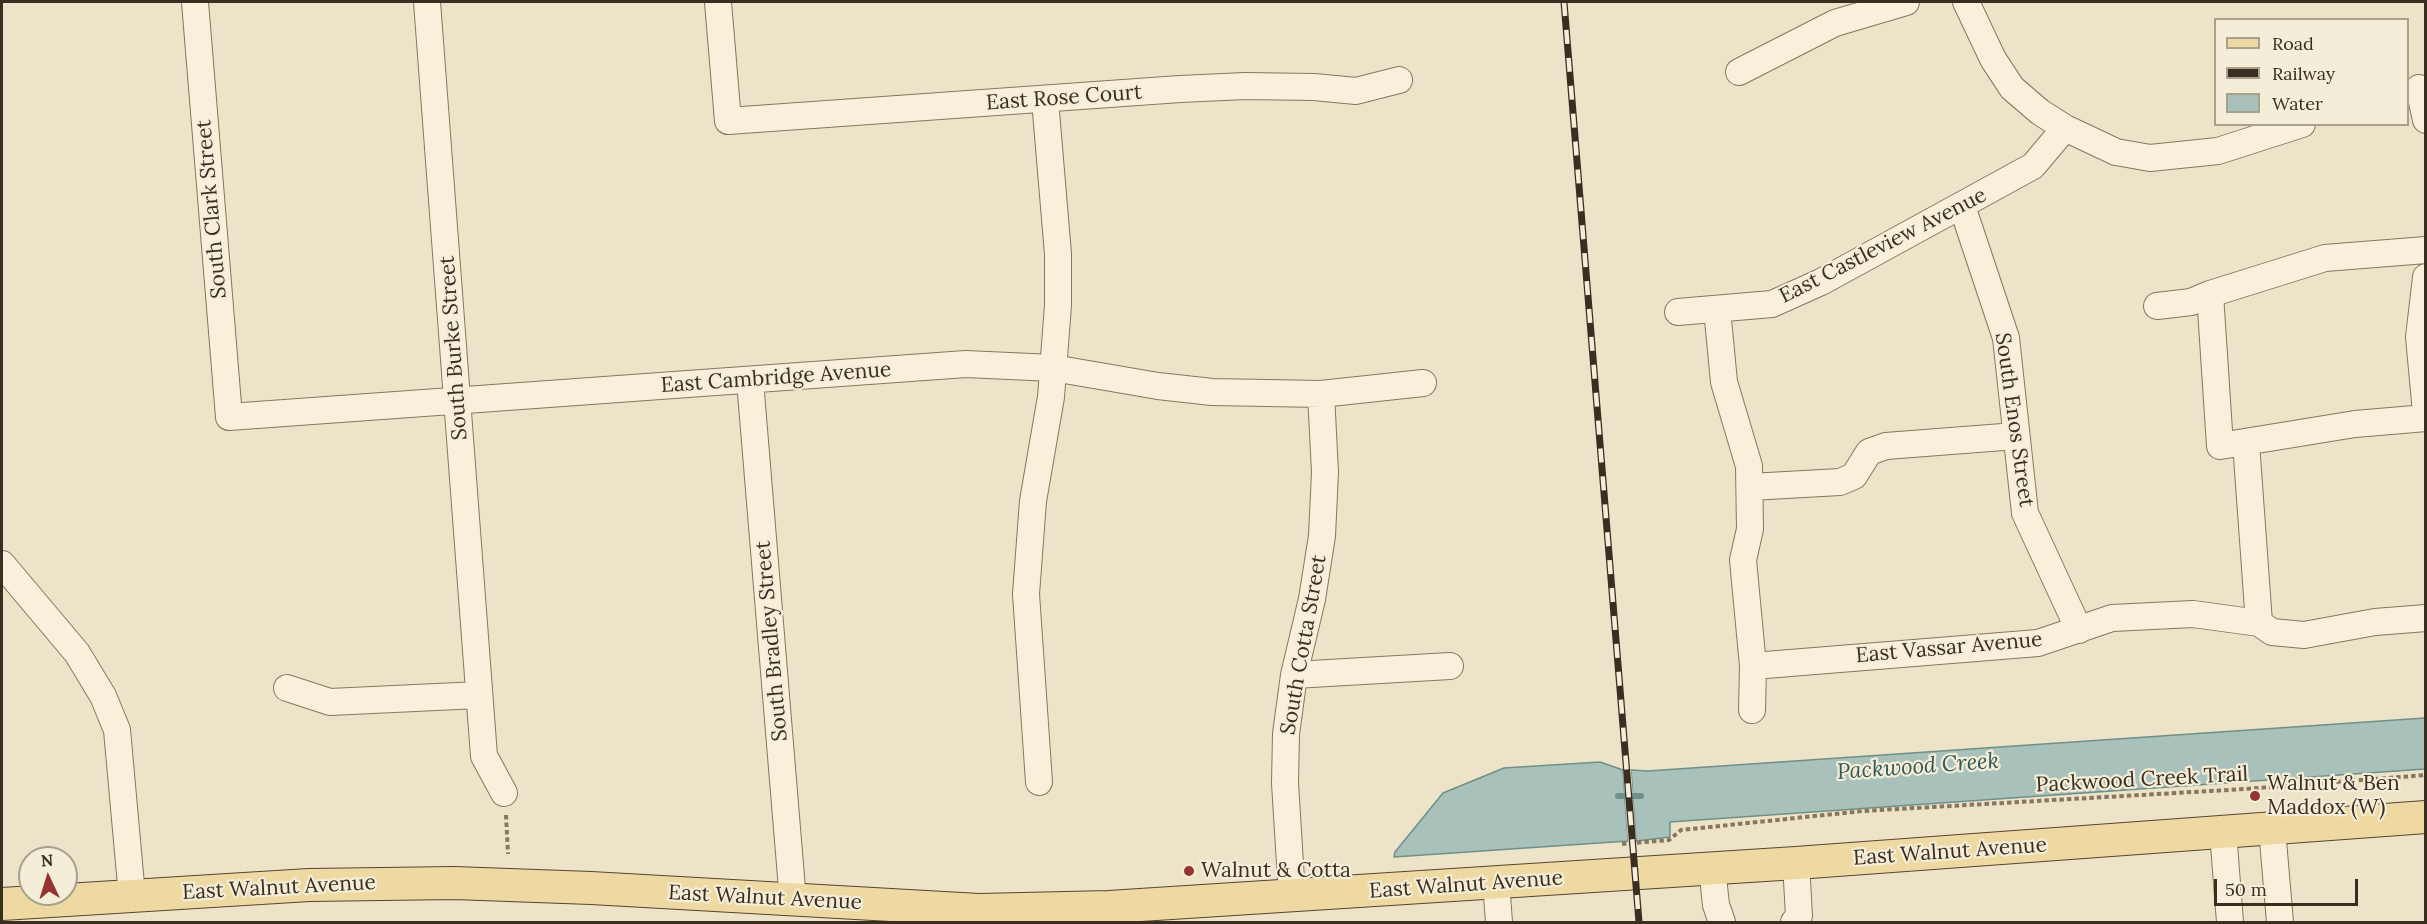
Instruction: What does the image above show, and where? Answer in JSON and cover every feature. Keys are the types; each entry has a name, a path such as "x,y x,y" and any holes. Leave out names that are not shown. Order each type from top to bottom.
{"main road":[{"name":"East Walnut Avenue","path":"2,904 330,885 454,883 601,888 793,901 979,910 1109,907 1796,863 2426,817"}],"street":[{"name":"South Clark Street","path":"195,2 230,417"},
{"name":"South Burke Street","path":"427,2 484,756 504,793"},
{"name":"East Rose Court","path":"718,2 728,121 1180,89 1245,86 1314,87 1356,91 1399,80"},
{"path":"1739,72 1835,23 1906,2"},
{"path":"1966,2 1993,59 2012,88 2040,112 2116,153 2150,158 2218,150 2296,126"},
{"path":"2417,89 2426,120"},
{"path":"1039,782 1026,594 1033,501 1051,398 1059,305 1058,254 1045,100"},
{"name":"East Castleview Avenue","path":"1678,312 1772,304 1821,282 2033,166 2066,128"},
{"name":"South Enos Street","path":"1962,206 2006,338 2025,513 2079,630"},
{"path":"2157,306 2191,302 2325,258 2426,250"},
{"path":"2426,277 2419,337 2426,413"},
{"path":"2210,294 2220,446 2355,424 2426,418"},
{"path":"1717,309 1724,382 1749,466 1750,529 1743,560 1753,666 1752,710"},
{"name":"East Cambridge Avenue","path":"230,417 966,364 1053,368 1158,386 1212,392 1321,394 1423,383"},
{"name":"South Bradley Street","path":"750,381 793,901"},
{"name":"South Cotta Street","path":"1292,896 1285,783 1286,734 1294,675 1312,599 1322,536 1325,472 1321,394"},
{"path":"1750,487 1840,482 1854,476 1869,452 1886,446 2016,436"},
{"path":"2246,442 2259,623"},
{"path":"2,564 76,653 104,696 117,730 132,896"},
{"name":"East Vassar Avenue","path":"1753,666 2038,643 2112,618 2193,614 2259,623 2272,632 2304,635 2375,622 2426,618"},
{"path":"1294,675 1450,666"},
{"path":"287,688 330,702 480,695"},
{"path":"2272,829 2280,922"},
{"path":"2223,832 2230,922"},
{"path":"1796,863 1798,920"},
{"path":"1712,868 1716,905 1722,922"},
{"path":"1496,882 1499,922"}],"path":[{"name":"Packwood Creek Trail","path":"1622,844 1669,840 1681,830 1863,811 2426,775"},
{"path":"507,832 508,854"}],"water":[{"path":"2425,718 2425,769 1670,822 1670,837 1636,841 1631,770 1648,771"},
{"path":"1600,762 1623,770 1628,841 1394,857 1395,852 1443,793 1504,768"}],"pier":[{"path":"1623,770 1626,770 1631,841 1628,841"},
{"path":"1628,770 1631,770 1636,841 1633,841"}],"waterway":[{"name":"Packwood Creek","path":"1618,796 1641,796"}],"railway":[{"path":"1564,2 1639,922"}],"place":[{"name":"Walnut & Ben Maddox (W)","path":"2255,796"},
{"name":"Walnut & Cotta","path":"1189,871"}]}
